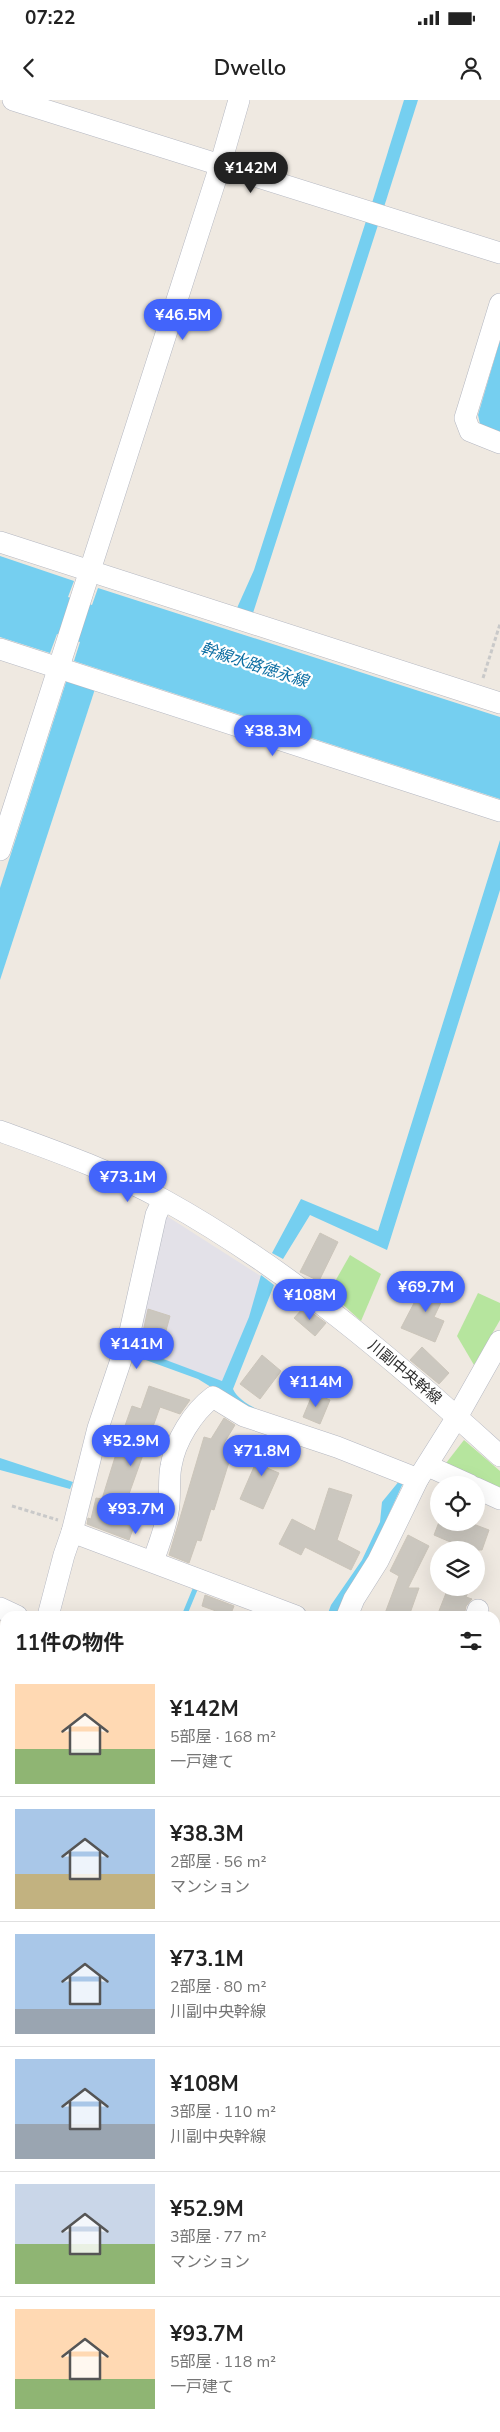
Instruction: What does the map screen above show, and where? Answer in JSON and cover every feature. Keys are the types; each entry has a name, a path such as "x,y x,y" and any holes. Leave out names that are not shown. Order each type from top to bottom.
{"street":[{"path":"13,100 500,253"},
{"path":"0,850 220,166 239,100"},
{"path":"500,304 465,418 470,431 500,443"},
{"path":"0,542 500,703"},
{"path":"0,649 500,812"},
{"path":"0,1131 112,1175 163,1200 156,1215 129,1336 98,1428 49,1611"},
{"name":"川副中央幹線","path":"163,1200 262,1261 354,1329 500,1456"},
{"path":"349,1611 354,1599 378,1561 423,1472 500,1341"},
{"path":"153,1561 165,1527 168,1510 170,1467 175,1448 200,1407 213,1397 244,1416 337,1447 437,1476"},
{"path":"485,1492 500,1499"},
{"path":"72,1528 283,1611"}],"path":[{"path":"477,695 500,624"},
{"path":"12,1506 72,1528"}],"shaded area":[{"path":"162,1213 270,1282 226,1386 130,1351"}],"green space":[{"path":"350,1255 381,1274 361,1321 329,1292"},
{"path":"478,1293 500,1303 500,1320 474,1365 457,1336"},
{"path":"464,1440 500,1471 500,1494 485,1487 485,1476 462,1476 443,1467"}],"water":[{"path":"404,100 418,100 384,207 372,203"},
{"path":"366,221 378,225 253,613 237,608 254,570"},
{"path":"500,340 500,432 480,424 478,415"},
{"name":"幹線水路徳永線","path":"0,556 74,581 68,597 92,605 98,588 500,717 500,799 74,661 80,642 57,634 50,653 0,637"},
{"path":"67,679 95,689 0,980 0,888"},
{"path":"500,840 500,890 387,1250 310,1215 283,1259 272,1253 301,1199 378,1231"},
{"path":"261,1275 274,1285 233,1389 238,1397 257,1409 314,1430 250,1411 198,1379 132,1355 134,1348 222,1381 249,1317"},
{"path":"0,1458 73,1482 70,1489 0,1470"},
{"path":"400,1480 404,1481 372,1551 340,1611 329,1611 362,1560 380,1522 382,1502"}],"building":[{"path":"320,1233 338,1242 319,1281 300,1272"},
{"path":"425,1282 446,1292 434,1317 444,1321 435,1342 401,1328"},
{"path":"304,1307 326,1323 315,1336 294,1318"},
{"path":"148,1309 170,1316 164,1338 143,1332"},
{"path":"422,1347 449,1373 439,1384 410,1360"},
{"path":"262,1355 281,1371 260,1399 240,1384"},
{"path":"149,1386 190,1400 180,1414 160,1407 129,1494 157,1498 155,1512 140,1510 129,1540 87,1524 88,1518 91,1519 96,1498 102,1499 116,1454 112,1453 119,1436 121,1437 132,1406 141,1409"},
{"path":"313,1393 330,1400 320,1424 303,1417"},
{"path":"224,1418 235,1425 224,1443 234,1446 214,1510 211,1509 201,1541 197,1540 189,1563 169,1555 204,1437 211,1439"},
{"path":"267,1437 280,1441 267,1468 279,1473 263,1509 240,1499"},
{"path":"329,1488 352,1495 337,1540 360,1552 351,1570 305,1547 301,1555 279,1544 292,1519 315,1531"},
{"path":"485,1528 489,1530 485,1541 448,1541 434,1535 436,1531 485,1531"},
{"path":"408,1535 429,1546 408,1588 419,1588 411,1611 386,1611 399,1576 390,1571"},
{"path":"205,1595 234,1606 232,1611 216,1611 202,1606"},
{"path":"445,1596 466,1596 472,1599 466,1606 465,1611 439,1611"}],"waterway":[{"path":"186,1611 196,1587"}]}
